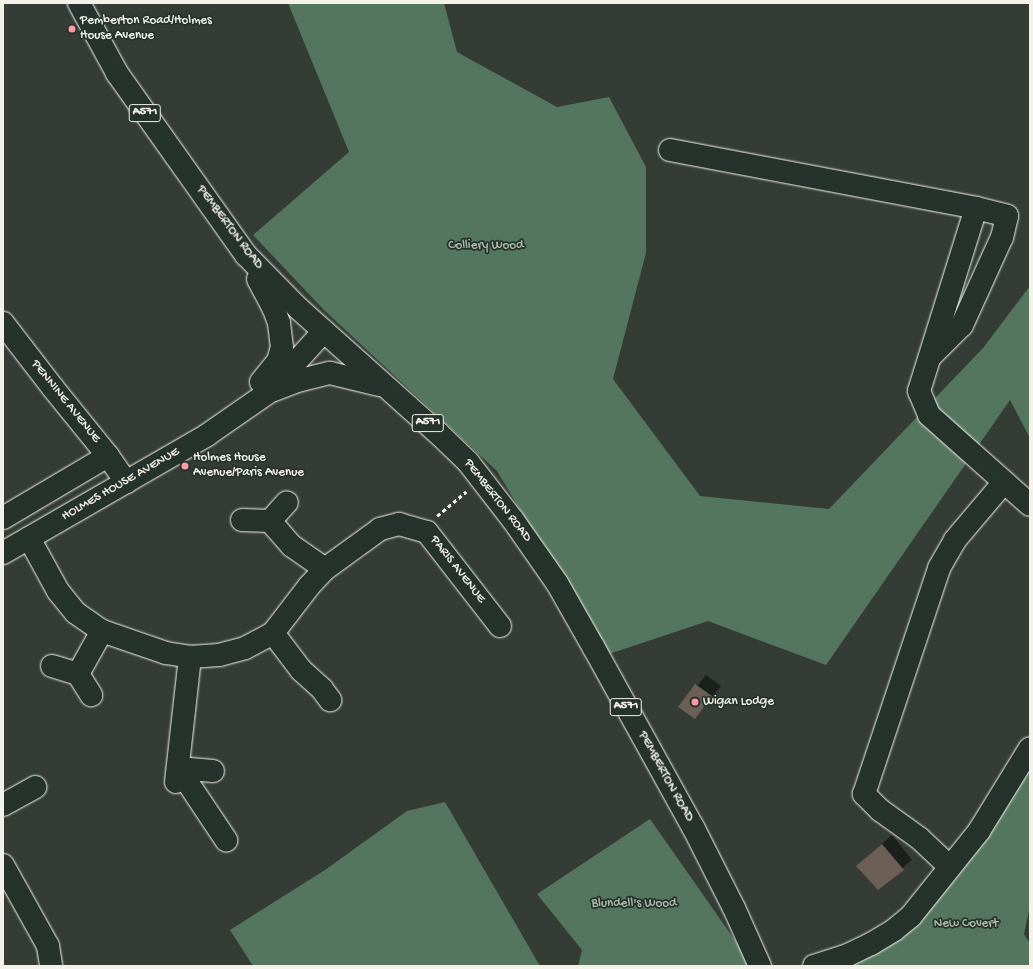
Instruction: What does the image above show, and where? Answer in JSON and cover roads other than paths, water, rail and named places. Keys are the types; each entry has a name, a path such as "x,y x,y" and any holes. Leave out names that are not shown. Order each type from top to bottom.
{"main road":[{"name":"PEMBERTON ROAD","path":"79,3 117,72 246,255 267,279 385,387 438,433 481,477 557,582 693,827 734,908 760,966"},
{"path":"670,150 976,208 1007,216 1002,237 962,325 930,357"},
{"path":"976,208 919,391 929,415 1030,505"},
{"path":"207,435 273,370 278,361 282,347 279,323 273,307 246,255"},
{"name":"PENNINE AVENUE","path":"3,323 108,456 126,482"},
{"name":"HOLMES HOUSE AVENUE","path":"3,554 207,435 269,392 324,331"},
{"path":"269,392 297,381 330,373 385,387"},
{"path":"3,518 108,456"},
{"path":"950,868 919,838 880,810 864,794 939,568 955,540 1004,482"},
{"path":"270,521 287,502"},
{"path":"242,520 270,521 292,546 325,570"},
{"name":"PARIS AVENUE","path":"29,538 58,591 76,613 102,631 166,653 190,657 219,655 244,648 273,633 309,586 325,570 380,529 399,524 421,529 427,532 500,626"},
{"path":"78,674 102,631"},
{"path":"273,633 301,670 322,689 330,700"},
{"path":"190,657 177,775 226,840"},
{"path":"52,666 78,674 91,695"},
{"path":"814,966 854,952 894,930 923,904 979,831 1030,748"},
{"path":"177,775 213,771"},
{"path":"3,805 35,787"},
{"path":"3,865 48,946 51,966"}],"place":[{"name":"Pemberton Road/Holmes House Avenue","path":"72,29"},
{"name":"Holmes House Avenue/Paris Avenue","path":"185,466"},
{"name":"Wigan Lodge","path":"695,702"}],"park label":[{"name":"Colliery Wood","path":"486,246"},
{"name":"Blundell's Wood","path":"634,904"},
{"name":"New Covert","path":"966,924"}]}
